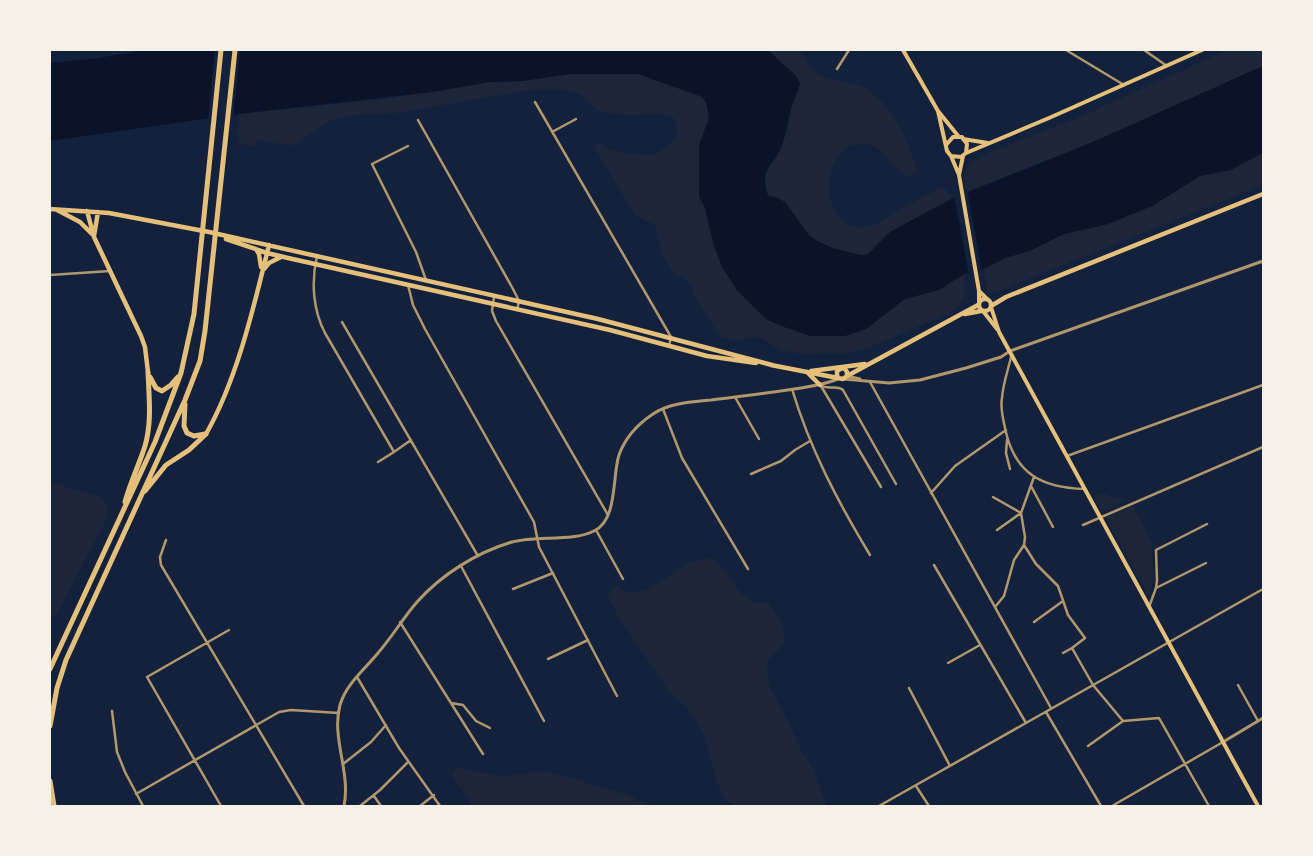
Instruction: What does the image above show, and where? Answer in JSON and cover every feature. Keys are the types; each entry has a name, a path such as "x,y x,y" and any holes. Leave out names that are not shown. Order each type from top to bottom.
{"highway":[{"path":"50,669 158,434 181,372 191,331 196,297 221,50"},
{"path":"50,726 57,688 66,660 185,400 200,361 209,298 234,50"},
{"path":"148,372 156,388 162,391 172,385 181,372"},
{"path":"121,516 149,429 148,372"},
{"path":"185,400 185,430 194,436 206,434"},
{"path":"137,503 160,471 195,445 206,434"},
{"path":"50,781 54,806"}],"main road":[{"path":"903,50 938,111 968,147 964,154 959,181 978,289 978,304 999,332 1011,353 1258,806"},
{"path":"951,156 957,158 1202,50"},
{"path":"938,111 947,151 959,175"},
{"path":"946,145 952,137 990,143"},
{"path":"209,232 281,257 596,327 714,357 843,378 922,334 961,315 981,300 990,303 1006,297 1263,194"},
{"path":"53,209 98,212 269,245 598,319 772,365"},
{"path":"53,209 80,222 94,237"},
{"path":"87,211 94,237 141,336 148,372"},
{"path":"94,237 98,212"},
{"path":"206,434 231,378 269,245"},
{"path":"256,249 262,271"},
{"path":"262,271 269,263 281,257"},
{"path":"408,285 426,280"},
{"path":"978,289 990,303 999,332"},
{"path":"961,315 987,311 990,303"},
{"path":"596,327 598,319"},
{"path":"806,371 842,368 874,362"},
{"path":"842,368 837,372 843,378"},
{"path":"842,368 847,370 843,378"},
{"path":"806,371 820,384"}],"street":[{"path":"837,69 849,50"},
{"path":"1066,50 1124,85"},
{"path":"1144,50 1168,66"},
{"path":"535,102 671,337 669,346"},
{"path":"552,132 576,119"},
{"path":"418,120 518,301 518,310"},
{"path":"408,146 372,164 416,252 426,280"},
{"path":"317,256 314,290 321,324 394,452"},
{"path":"344,806 346,792 338,736 339,713 343,698 357,677 387,642 400,622 426,592 478,556 510,542 579,535 601,527 608,516 617,464 624,444 644,421 663,409 682,404 792,390 843,378 870,382 903,382 937,376 1001,357 1263,261"},
{"path":"50,275 110,271"},
{"path":"408,285 413,305 425,329 534,522 539,547 617,696"},
{"path":"494,295 492,304 493,315 496,321 608,516"},
{"path":"342,322 478,556"},
{"path":"1011,353 1002,398 1006,430 1014,456 1025,470 1034,477 1063,487 1085,489"},
{"path":"870,382 1051,709"},
{"path":"820,384 826,388 838,387 843,390 896,484"},
{"path":"820,384 881,487"},
{"path":"1067,456 1263,385"},
{"path":"792,390 810,441 837,498 870,555"},
{"path":"735,397 759,438"},
{"path":"663,409 682,458 748,569"},
{"path":"931,493 954,466 1006,430"},
{"path":"1008,439 1006,453 1010,469"},
{"path":"378,462 411,440"},
{"path":"751,474 781,462 795,450 810,441"},
{"path":"1083,525 1263,447"},
{"path":"994,607 1004,596 1014,560 1024,545 1025,537 1021,513 1034,477"},
{"path":"1031,486 1053,527"},
{"path":"993,497 1021,513"},
{"path":"997,530 1021,513"},
{"path":"1149,607 1156,588 1156,550 1207,524"},
{"path":"596,530 623,579"},
{"path":"166,540 160,561 304,806"},
{"path":"1024,545 1036,564 1054,580 1071,621 1085,638 1064,653"},
{"path":"1156,588 1206,563"},
{"path":"934,565 1026,723"},
{"path":"461,566 544,721"},
{"path":"513,589 553,573"},
{"path":"880,806 1263,589"},
{"path":"1034,622 1062,601"},
{"path":"400,622 483,754"},
{"path":"222,806 147,677 229,630"},
{"path":"548,659 588,640"},
{"path":"948,663 980,645"},
{"path":"1072,648 1093,685 1123,722"},
{"path":"357,677 408,762 434,795 440,806"},
{"path":"1238,685 1258,722"},
{"path":"908,688 950,766"},
{"path":"450,703 463,705 476,721 490,728"},
{"path":"136,794 284,710 339,713"},
{"path":"112,711 117,752 143,806"},
{"path":"1046,712 1101,806"},
{"path":"1088,746 1123,722 1159,718 1209,806"},
{"path":"1112,806 1263,718"},
{"path":"343,764 371,742 386,725"},
{"path":"360,806 374,796 408,762"},
{"path":"916,786 929,806"},
{"path":"420,806 434,795"},
{"path":"374,796 381,806"}],"shaded area":[{"path":"146,50 768,50 796,76 800,83 782,145 766,173 767,192 769,196 785,202 809,235 817,241 835,249 861,255 868,254 890,232 951,199 1093,142 1263,66 1263,153 1231,170 1200,176 1152,206 1108,224 1064,234 1032,250 1005,258 984,269 964,274 939,290 905,299 866,329 845,336 811,336 766,319 737,290 722,267 714,246 705,208 699,196 699,145 709,118 706,102 700,96 638,74 571,74 522,81 490,82 433,92 239,114 50,141 50,63"},
{"path":"768,50 799,50 810,67 822,76 853,83 871,92 889,110 903,133 917,169 911,177 901,172 877,148 866,144 850,146 839,155 832,169 829,185 831,201 837,215 849,225 865,227 874,224 942,187 948,191 951,199 890,232 868,254 861,255 835,249 809,235 777,198 769,196 767,193 765,177 776,158 789,124 791,108 799,87 796,76"},
{"path":"1227,50 1263,50 1263,66 1093,142 966,192 964,175 966,169 971,163 993,151 1075,119"},
{"path":"571,74 638,74 700,96 706,102 709,118 699,145 699,196 705,208 714,246 737,290 766,319 811,336 845,336 905,299 939,290 964,274 964,297 962,302 948,314 870,347 848,353 802,354 780,350 761,338 751,337 741,341 721,338 694,296 691,285 673,273 663,255 655,225 635,215 593,145 600,144 610,149 631,154 654,155 677,139 675,121 671,116 665,114 626,115 600,111 595,109 586,98 570,91 543,89 404,112 341,117 327,123 291,146 257,140 254,148 238,141 239,114 384,99 490,82 522,81"},
{"path":"1263,153 1263,185 998,291 991,293 987,291 984,269 1005,258 1032,250 1064,234 1108,224 1152,206 1200,176 1231,170"},
{"path":"50,482 102,497 108,508 105,522 58,612 50,621"},
{"path":"1093,494 1107,494 1111,497 1127,500 1102,512"},
{"path":"1133,506 1152,542 1153,581 1149,597 1105,517"},
{"path":"712,558 724,570 739,591 754,603 769,603 782,625 785,643 768,660 767,674 771,689 802,753 811,764 827,806 734,806 725,800 717,783 706,739 696,720 687,708 668,690 616,613 607,594 616,586 626,591 646,590 684,566 695,561"},
{"path":"458,766 472,771 502,776 547,771 628,795 650,806 470,806 469,798 459,787 452,775"}],"pier":[{"path":"215,50 240,50 233,118 208,121"},
{"path":"967,189 982,272 969,275 954,195"}]}
